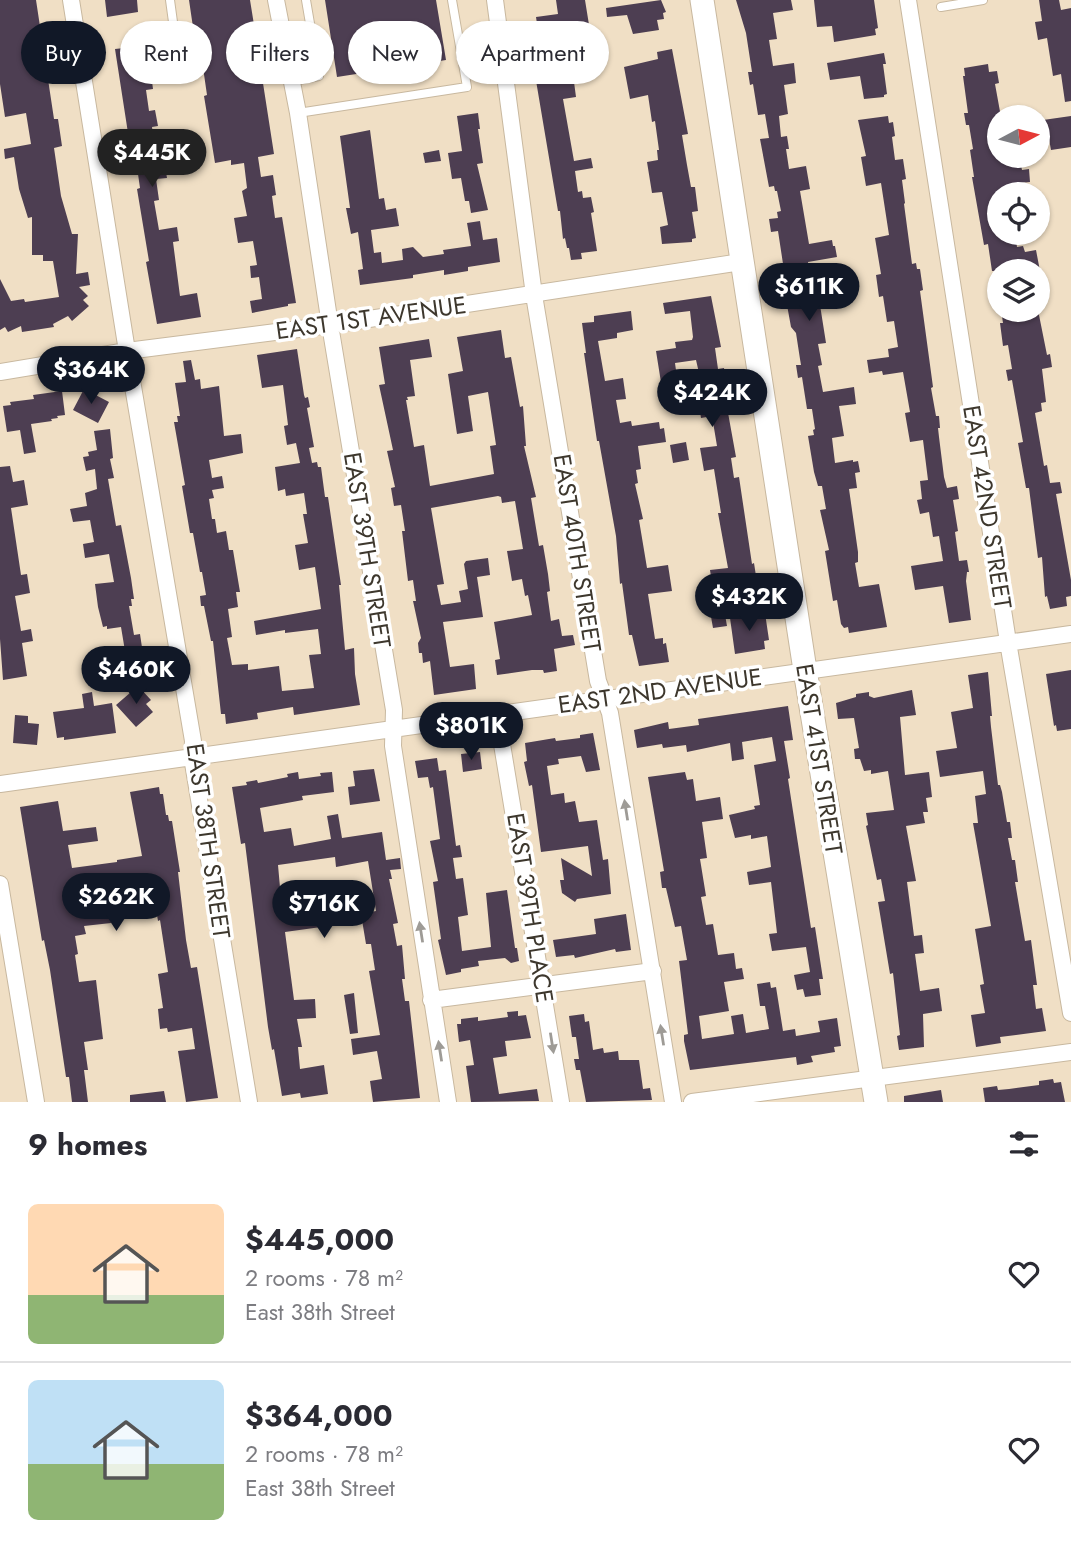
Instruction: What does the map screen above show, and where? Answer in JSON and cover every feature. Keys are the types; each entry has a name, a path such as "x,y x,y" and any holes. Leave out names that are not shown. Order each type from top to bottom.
{"street":[{"name":"EAST 38TH STREET","path":"71,0 193,741 192,757 249,1102"},
{"name":"EAST 39TH STREET","path":"276,0 280,21"},
{"name":"EAST 40TH STREET","path":"497,0 499,21"},
{"name":"EAST 41ST STREET","path":"702,0 805,670 876,1102"},
{"name":"EAST 42ND STREET","path":"908,0 1008,642 1071,1013"},
{"name":"EAST 39TH STREET","path":"293,84 330,326 394,710 393,746 448,1102"},
{"name":"EAST 40TH STREET","path":"507,84 534,295 598,681 610,712 673,1102"},
{"name":"EAST 1ST AVENUE","path":"0,372 127,351 330,326 741,262"},
{"name":"EAST 2ND AVENUE","path":"0,784 1071,634"},
{"name":"EAST 39TH PLACE","path":"497,714 561,1102"},
{"path":"0,884 36,1102"},
{"path":"432,1000 653,971"},
{"path":"692,1102 1071,1052"}],"lane":[{"path":"170,0 173,21"},
{"path":"306,0 310,21"},
{"path":"452,0 456,25"},
{"path":"941,7 983,0"},
{"path":"298,113 467,87 466,84"}],"building":[{"path":"0,0 36,0 39,21 21,21 21,84 49,84 54,119 58,119 62,146 54,148 61,196 72,234 78,234 76,274 88,272 90,285 79,287 88,296 83,300 89,306 72,321 68,316 53,324 54,327 22,332 21,326 8,332 5,327 0,330 0,279 11,301 24,299 25,302 59,297 53,261 43,261 43,255 32,255 32,217 28,218 19,189 14,157 5,159 4,149 31,144 26,113 5,117 0,84"},
{"path":"105,0 137,0 138,12 107,17"},
{"path":"189,0 250,0 253,21 226,21 226,84 263,84 274,154 258,157 261,177 273,175 275,218 282,217 296,303 288,306 252,313 250,301 262,299 259,277 251,278 250,266 257,265 253,241 238,243 234,218 247,216 242,191 247,188 244,163 231,165 231,160 215,163 204,96 207,95 205,84 212,84 212,21 192,21"},
{"path":"325,0 436,0 440,21 348,21 348,75 337,77 334,21 328,21"},
{"path":"556,0 585,0 588,21 537,21 536,17 558,14"},
{"path":"661,0 666,12 663,13 664,19 657,20 659,30 633,34 627,15 607,17 606,8"},
{"path":"736,0 791,0 793,10 773,13 777,39 769,40 773,66 794,63 796,83 784,85 788,114 779,116 781,137 787,136 789,169 806,166 810,189 800,191 809,244 832,240 835,246 837,257 808,262 811,286 826,283 829,304 820,305 826,343 818,344 822,365 818,366 823,392 854,387 856,404 839,406 844,436 832,438 835,463 858,461 860,472 855,473 857,488 849,489 858,552 858,562 855,563 859,587 879,584 887,627 849,633 848,627 844,628 841,624 837,600 833,601 825,551 829,550 820,510 826,509 822,486 818,486 814,472 808,436 814,435 815,429 812,409 807,409 802,377 798,378 796,365 801,365 796,333 791,327 784,291 787,290 778,231 771,232 769,219 778,218 777,212 781,211 777,191 774,186 769,187 760,139 769,138 765,114 758,115 753,84 750,85 748,72 752,72 746,33"},
{"path":"814,0 874,0 878,28 875,29 876,35 834,42 832,26 817,27"},
{"path":"1039,0 1059,0 1061,10 1071,8 1071,101 1065,102 1061,74 1053,76 1047,38 1038,40 1035,22 1042,21"},
{"path":"442,36 446,60 442,61"},
{"path":"120,48 120,81 115,49"},
{"path":"672,49 688,134 682,135 698,211 692,212 696,238 692,239 692,242 662,244 660,227 668,225 662,192 652,193 647,162 658,160 655,121 652,122 648,95 630,99 624,67 658,59 657,52"},
{"path":"884,53 887,94 884,97 864,99 860,76 830,80 827,63"},
{"path":"988,64 989,72 997,71 999,83 995,84 999,105 987,105 987,168 1029,169 1030,182 987,182 987,244 984,245 972,177 970,150 973,149 964,113 968,113 964,68"},
{"path":"120,84 152,84 153,89 146,90 149,111 155,110 158,126 152,127 155,150 162,149 167,178 156,179 159,200 154,201 159,230 177,227 179,241 173,242 180,296 197,293 201,317 157,324 146,262 149,261 137,189 140,188 137,167 134,167"},
{"path":"537,84 574,84 576,97 563,99 574,161 591,158 593,168 575,171 578,192 582,191 583,198 591,197 597,251 581,253 582,259 571,260 569,248 565,238 563,239"},
{"path":"478,113 483,163 477,164 488,210 471,213 469,201 465,201 461,178 452,179 448,153 462,151 457,116"},
{"path":"888,116 889,123 893,122 895,160 903,159 906,179 902,180 904,204 912,264 916,263 917,269 920,269 931,388 936,416 939,416 944,477 947,488 957,486 959,499 953,500 958,531 955,532 959,561 967,560 969,572 966,581 971,620 949,623 943,586 915,590 911,566 943,561 939,536 933,537 929,512 920,514 917,500 922,499 920,481 928,480 923,440 910,442 905,413 910,412 903,372 883,375 882,371 869,373 867,360 889,357 888,349 898,347 894,321 887,322 876,275 881,274 875,238 889,235 881,183 866,186 861,157 866,156 858,120"},
{"path":"1071,116 1071,147 1051,150 1050,119"},
{"path":"370,130 379,199 384,198 386,210 396,208 399,226 371,230 374,253 381,252 382,263 403,260 402,249 413,247 423,257 444,254 443,250 471,246 467,223 480,221 483,240 497,238 500,262 468,267 468,271 444,275 444,270 413,275 413,278 360,285 358,270 363,269 358,232 351,234 346,208 350,208 340,136"},
{"path":"439,150 441,161 425,163 423,153"},
{"path":"988,245 1023,246 1025,252 1036,250 1038,259 990,259"},
{"path":"711,296 721,347 715,348 718,369 724,368 726,384 723,385 736,457 731,458 734,478 739,477 756,576 712,583 710,570 728,568 718,513 721,513 714,469 704,471 700,448 717,446 712,416 701,418 699,404 706,403 696,360 675,363 679,393 663,395 656,351 676,348 675,342 692,340 693,337 690,311 665,314 663,303"},
{"path":"631,311 633,330 617,333 617,338 598,341 605,381 623,378 626,399 616,400 620,423 631,421 632,426 659,422 660,429 664,428 666,442 638,446 641,469 636,470 638,483 635,484 643,519 639,520 647,568 668,565 672,591 648,594 655,639 663,638 669,662 639,666 632,635 629,635 622,583 620,584 616,536 597,441 582,323 594,322 594,316"},
{"path":"1040,322 1047,355 1050,354 1052,367 1042,369 1046,402 1041,403 1042,411 1035,413 1044,466 1047,465 1050,483 1060,482 1062,493 1056,494 1071,580 1071,596 1066,597 1067,606 1050,609 1047,596 1045,597 1042,557 1038,558 1029,488 1026,488 1018,443 1023,442 1012,380 1008,381 1006,370 1012,369 1008,345 1003,346 1000,323"},
{"path":"501,330 505,358 511,357 520,407 523,406 524,446 536,497 531,498 539,546 543,545 548,574 550,591 547,592 551,621 559,619 562,636 573,635 575,645 554,649 557,671 544,673 543,670 532,670 497,675 495,660 500,659 494,622 532,615 522,579 512,581 507,551 523,549 515,501 502,503 501,497 498,496 431,508 444,584 437,585 441,605 461,602 459,591 468,589 464,564 466,561 488,558 490,575 477,577 483,617 443,622 450,667 474,664 476,689 434,695 430,661 423,663 422,653 419,653 418,643 421,638 413,601 416,601 413,580 408,581 401,505 394,506 391,488 395,487 387,451 393,450 379,385 385,384 379,347 429,339 432,357 410,360 415,396 407,397 406,400 414,447 424,445 430,486 494,474 490,446 496,445 488,392 468,396 473,431 457,434 448,374 463,371 457,337"},
{"path":"297,349 304,395 305,398 308,397 310,407 307,408 314,447 309,448 312,463 317,462 318,467 321,467 325,497 328,497 341,585 345,650 354,648 360,705 294,715 293,707 257,713 258,719 226,724 225,714 221,714 213,641 204,606 201,606 200,596 206,595 202,572 193,533 190,533 182,486 185,485 174,422 178,422 177,416 180,416 175,383 186,382 183,361 191,360 195,380 200,379 201,389 219,386 224,436 241,434 243,453 209,460 212,478 222,476 224,488 212,490 214,498 209,499 212,519 215,519 217,533 226,531 229,550 233,550 240,592 236,592 238,607 228,609 232,637 227,638 232,665 248,664 248,670 279,666 282,691 314,688 309,655 321,654 318,629 285,633 285,630 256,635 254,621 321,609 315,567 299,570 295,545 308,543 303,514 307,514 304,493 286,496 285,489 278,491 275,467 300,463 296,443 287,445 284,426 288,425 283,385 262,388 257,355"},
{"path":"84,389 109,402 98,423 73,410"},
{"path":"62,391 65,415 57,416 58,418 51,419 52,421 31,424 36,452 24,454 20,430 7,432 3,406 11,405 10,402 34,399 33,395"},
{"path":"110,429 113,458 110,459 114,478 108,479 116,526 121,525 131,578 134,599 131,599 132,606 129,606 134,635 140,634 144,661 127,663 121,627 103,627 98,607 95,584 114,582 109,554 85,558 83,544 94,542 90,520 73,522 70,509 87,506 85,493 97,489 95,469 86,471 83,457 89,456 88,452 97,450 94,431"},
{"path":"686,442 689,460 673,463 670,445"},
{"path":"10,466 13,482 24,480 28,505 11,508 21,575 27,574 30,593 15,596 21,631 31,629 33,641 22,643 27,676 3,680 0,639 0,467"},
{"path":"724,609 727,626 713,628 710,611"},
{"path":"765,613 769,640 764,641 765,649 735,654 730,618"},
{"path":"1071,670 1071,729 1057,731 1046,674"},
{"path":"988,672 998,785 1002,792 1007,822 1010,822 1012,838 1008,838 1012,860 1015,860 1018,882 1015,882 1025,941 1031,940 1037,985 1033,985 1036,1009 1042,1008 1046,1031 1000,1037 1001,1043 976,1047 971,1015 985,1013 980,985 984,984 975,929 991,926 973,823 978,823 975,796 986,794 983,771 940,777 936,751 957,748 951,712 973,708 968,675"},
{"path":"138,686 151,700 146,704 153,712 136,727 116,705"},
{"path":"912,690 916,715 900,717 905,775 929,772 932,797 926,798 928,812 923,812 925,823 906,826 916,881 907,882 914,936 922,935 924,953 915,954 920,991 939,988 942,1011 923,1014 924,1047 899,1050 897,1036 900,1035 893,973 890,974 878,902 885,901 881,879 877,880 866,826 866,813 894,810 888,771 871,774 871,770 864,771 860,759 855,759 854,749 859,748 854,718 838,719 836,703 856,697 856,694 869,692 869,696 874,698"},
{"path":"92,692 94,706 112,703 116,733 64,740 64,737 57,738 53,712 84,708 82,694"},
{"path":"788,706 793,740 784,741 788,779 811,928 815,927 823,979 819,979 821,995 805,997 803,989 797,990 794,975 810,972 806,947 772,951 769,934 777,933 771,882 749,885 747,872 771,867 767,836 735,838 729,815 755,809 754,806 760,805 754,765 776,761 772,737 742,742 744,759 732,761 730,743 687,752 686,745 663,748 662,744 637,748 634,730 668,722 669,729 699,725 698,719"},
{"path":"15,715 28,716 28,723 39,724 37,745 13,743"},
{"path":"593,733 600,770 586,772 581,756 558,759 559,764 547,766 551,795 564,793 565,803 575,801 579,822 597,820 603,860 608,859 611,894 577,899 575,902 562,893 560,880 564,880 561,858 592,876 588,846 541,852 532,785 529,786 524,762 527,761 525,743 555,738 556,741 580,738 580,735"},
{"path":"480,752 482,769 463,772 461,754"},
{"path":"437,758 439,771 446,770 456,846 460,845 462,857 453,858 456,879 463,878 468,915 458,917 462,951 491,947 486,893 507,890 519,961 511,963 505,958 478,961 479,966 446,975 438,940 441,939 433,882 438,881 430,841 440,839 433,787 430,788 428,777 418,778 415,761"},
{"path":"374,769 380,801 350,805 348,787 355,786 353,771"},
{"path":"298,772 299,779 332,772 334,792 302,796 303,800 260,808 264,832 291,828 294,846 331,839 327,816 338,814 342,838 382,832 386,860 400,858 401,869 390,870 392,879 389,879 398,923 393,924 397,946 402,945 405,979 402,979 405,1001 409,1001 420,1098 373,1102 370,1081 382,1079 377,1051 353,1055 351,1039 380,1035 369,971 375,970 371,944 366,944 361,914 376,911 368,861 336,867 335,857 278,865 282,910 318,905 321,927 285,932 294,1000 315,999 316,1018 297,1019 302,1047 298,1047 300,1069 324,1065 328,1094 301,1098 300,1093 282,1096 268,1027 245,843 241,844 232,787 247,785 246,782 257,780 258,783 288,777 287,774"},
{"path":"685,772 687,780 693,779 696,801 720,797 723,819 702,822 707,858 700,859 706,896 701,897 706,925 713,924 718,955 734,953 736,969 742,968 744,979 724,982 729,1011 699,1016 702,1039 734,1034 731,1016 743,1014 746,1033 769,1029 765,1006 760,1006 757,984 770,982 771,988 776,987 783,1031 795,1029 796,1036 820,1032 818,1021 837,1018 841,1046 834,1047 835,1052 811,1056 813,1062 797,1065 796,1057 690,1070 684,1041 684,1035 688,1034 679,961 687,960 681,926 675,927 666,888 662,888 660,872 664,871 648,777"},
{"path":"159,787 160,794 163,794 166,815 169,821 172,821 186,940 191,968 197,967 218,1098 186,1102 178,1051 195,1049 192,1028 168,1032 167,1028 160,1029 158,1009 163,1008 158,974 168,972 160,920 158,921 157,915 136,918 133,900 151,897 132,894 131,888 121,889 120,878 93,881 94,889 71,886 74,910 109,905 111,923 84,926 86,934 75,936 79,982 96,980 103,1039 84,1042 88,1070 84,1070 88,1102 72,1102 20,807 58,801 63,831 96,827 98,841 68,845 72,868 117,862 142,856 130,792"},
{"path":"626,914 631,950 616,952 615,949 575,958 574,955 556,957 553,940 596,934 594,919"},
{"path":"354,993 358,1033 350,1034 344,995"},
{"path":"518,1011 518,1016 526,1015 531,1038 505,1041 507,1056 493,1058 499,1094 537,1089 539,1101 471,1102 466,1066 474,1065 470,1040 459,1042 457,1024 461,1024 461,1019 478,1017 478,1021 508,1017 507,1012"},
{"path":"584,1014 585,1022 589,1021 593,1050 603,1048 604,1053 618,1051 619,1060 639,1060 643,1089 650,1088 652,1100 586,1102 580,1070 576,1070 574,1059 579,1059 569,1016"},
{"path":"1053,1079 1054,1083 1061,1082 1065,1102 985,1102 983,1088 997,1086 998,1090 1009,1089 1039,1085 1039,1081"},
{"path":"941,1090 943,1102 904,1102 904,1096"},
{"path":"164,1091 166,1102 130,1102 130,1095"}]}
